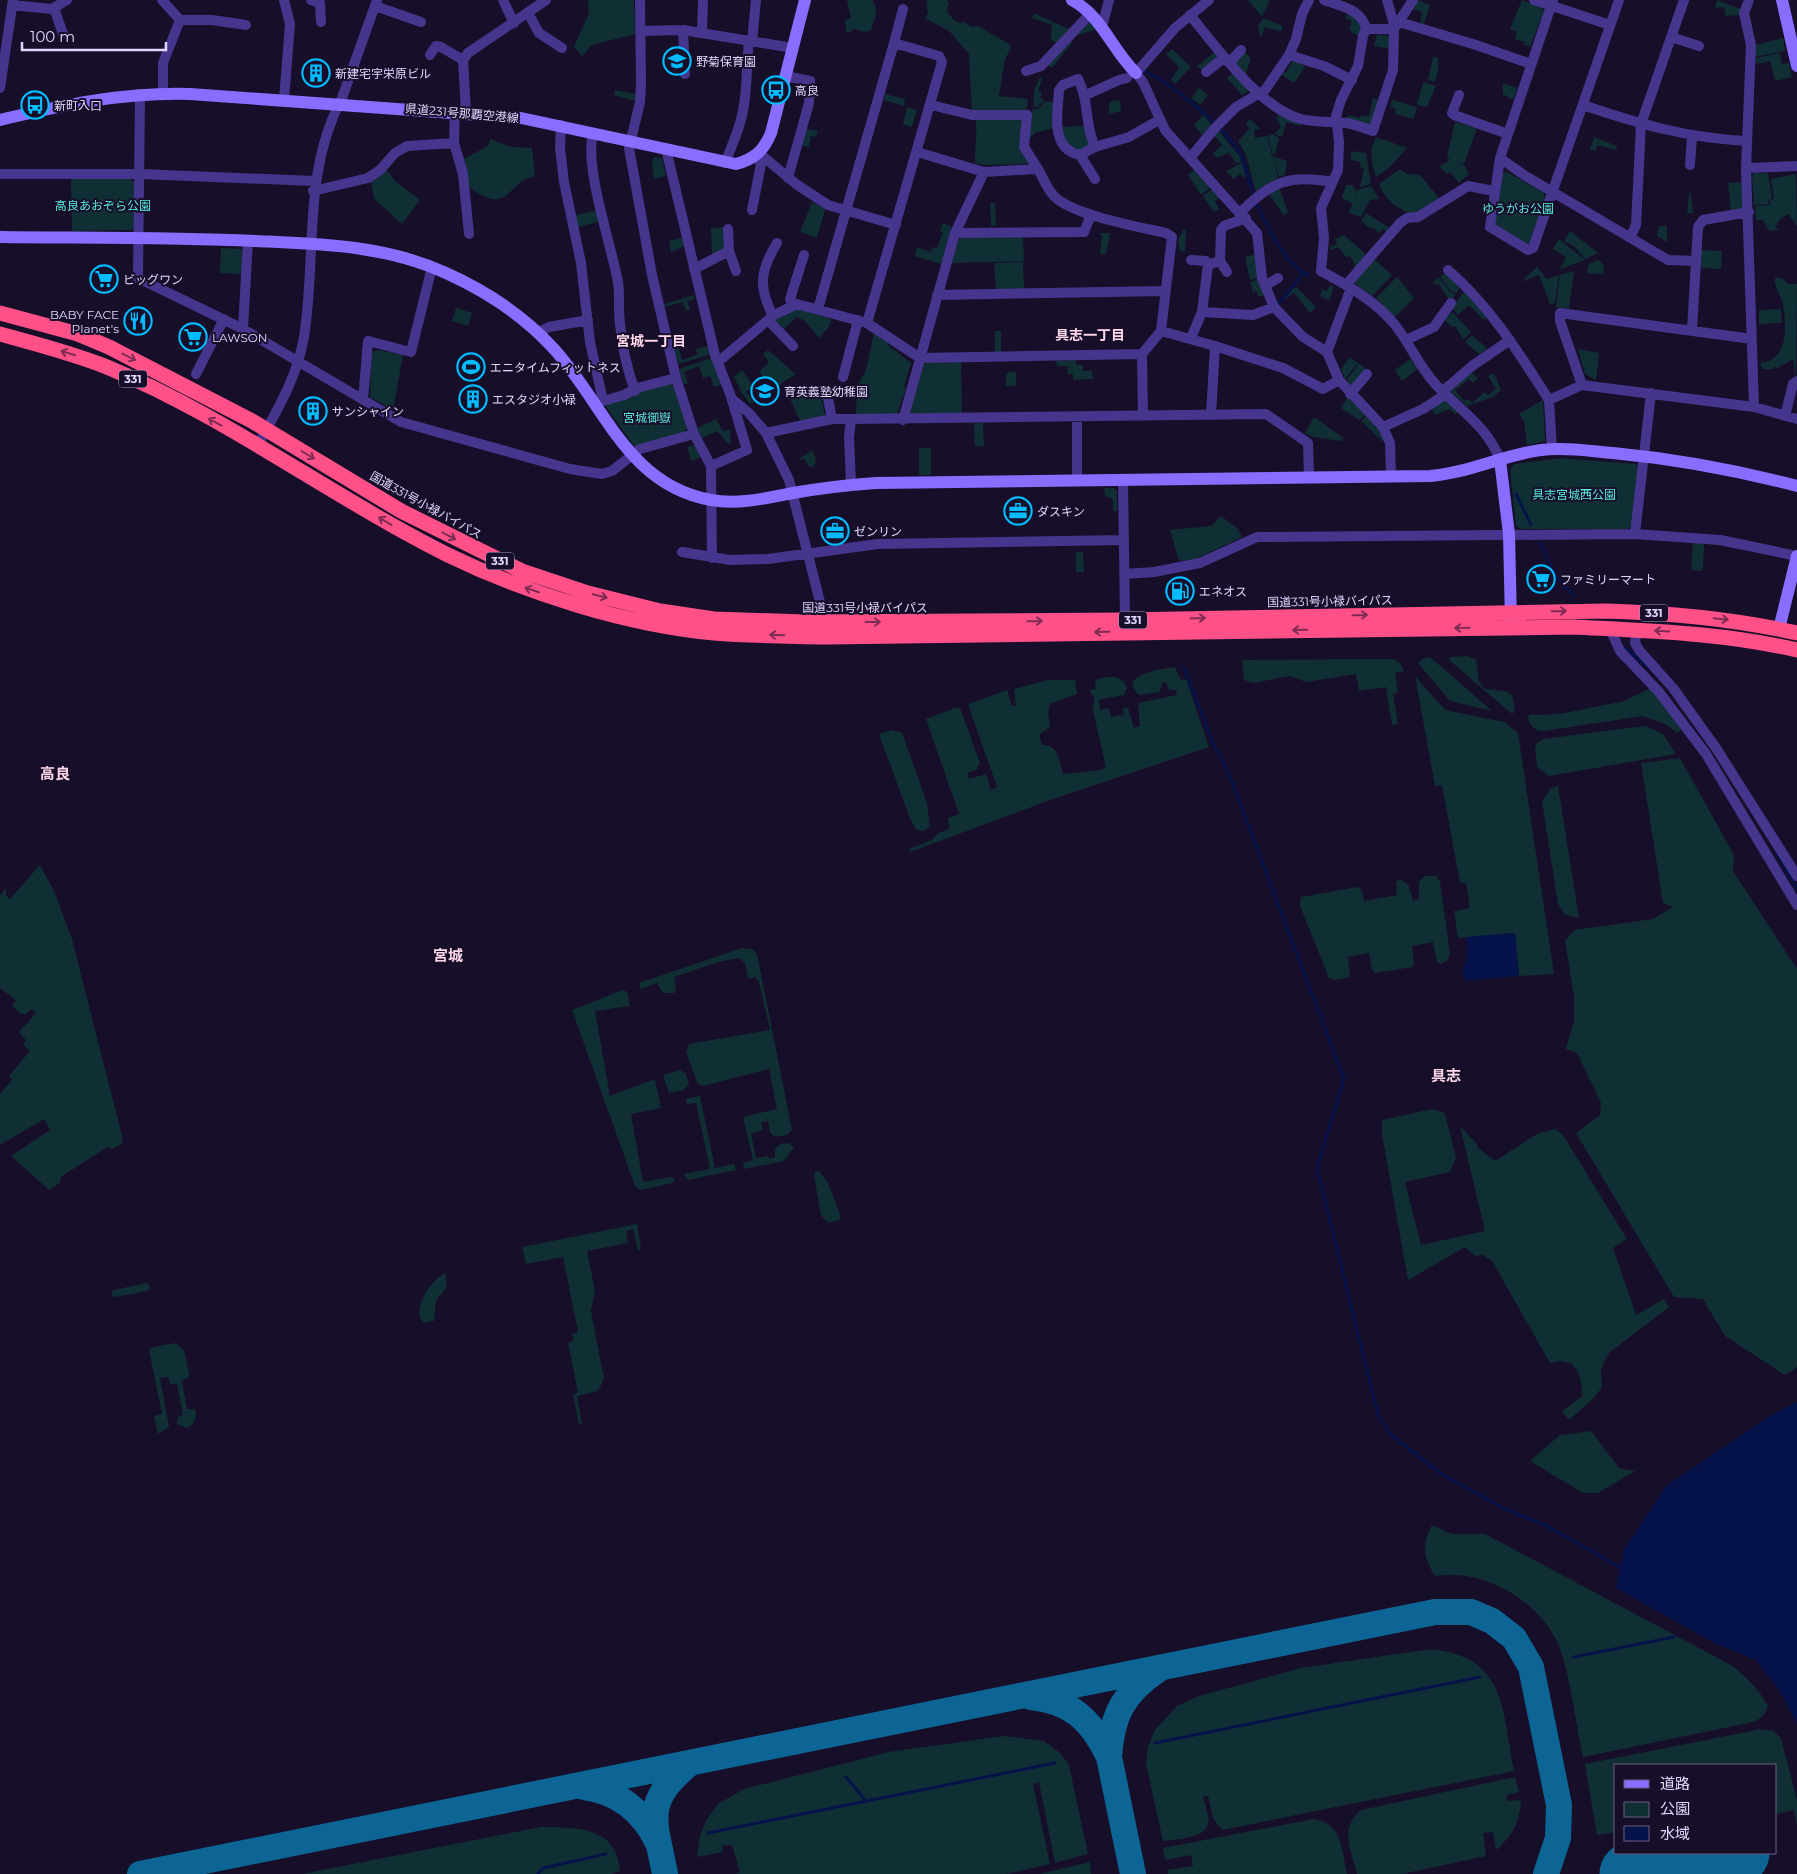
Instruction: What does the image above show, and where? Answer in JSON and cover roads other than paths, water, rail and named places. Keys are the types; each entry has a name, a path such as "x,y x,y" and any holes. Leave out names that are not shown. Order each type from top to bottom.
{"highway":[{"name":"国道331号小禄バイパス","path":"0,314 78,334 109,347 266,430 401,511 522,571 588,593 660,611 714,619 825,629 1610,629 1730,638 1797,650"},
{"name":"国道331号小禄バイパス","path":"0,334 70,353 107,367 143,384 258,445 396,528 450,556 516,584 582,606 657,624 713,633 1124,620 1510,612 1644,612 1732,621 1797,633"}],"street":[{"path":"0,88 13,3 54,8 67,0"},
{"path":"162,0 180,20 212,20 246,25"},
{"path":"284,0 290,24 284,100"},
{"path":"311,0 320,3 321,22"},
{"path":"503,0 514,23"},
{"path":"469,234 463,174 454,143 461,112 463,60 468,53 546,0"},
{"path":"640,0 640,92 632,141 629,148 652,275 676,378 694,434 711,466 712,558"},
{"path":"702,33 703,0"},
{"path":"725,163 742,116 747,87 746,64 756,0"},
{"path":"752,210 760,169 757,154 771,133 805,0"},
{"path":"1072,0 1091,13 1102,27 1132,76 1146,88 1165,130 1257,232 1265,286 1274,307 1303,338 1327,352 1339,380 1350,394 1383,427 1390,443 1391,477"},
{"path":"1102,27 1108,0"},
{"path":"1086,95 1132,76 1175,28 1209,0"},
{"path":"1190,158 1216,126 1236,107 1261,93 1289,55 1296,40 1302,14 1310,0"},
{"path":"1324,0 1350,9 1365,22 1366,28 1358,66 1341,100 1336,116 1338,123 1338,170 1320,208 1324,238 1321,271 1348,286 1393,323 1424,370 1444,393 1476,423 1494,446 1500,460 1509,534 1511,628"},
{"path":"1387,0 1393,21 1397,25"},
{"path":"1190,15 1237,73 1280,111 1300,119 1346,123 1373,131 1392,70 1397,25 1413,0"},
{"path":"1534,0 1552,3 1610,25"},
{"path":"1552,3 1500,158 1490,227 1528,250 1533,248 1619,0"},
{"path":"1630,238 1636,225 1641,124 1684,0"},
{"path":"1749,0 1744,13 1751,46 1746,168 1749,212 1754,408"},
{"path":"1782,0 1793,29 1797,66"},
{"path":"258,445 288,390 298,362 306,320 314,186 334,112 339,104 376,3 421,22"},
{"path":"54,8 62,34"},
{"path":"818,309 903,10"},
{"path":"528,13 539,33 562,48"},
{"path":"1026,71 1041,66 1091,13"},
{"path":"163,93 163,64 180,20"},
{"path":"1366,28 1397,25 1473,44 1531,64"},
{"path":"683,30 685,74"},
{"path":"640,31 683,30 793,48"},
{"path":"1671,37 1699,46"},
{"path":"843,377 896,224 942,62 939,56 894,43"},
{"path":"430,55 436,46 463,60"},
{"path":"1206,72 1241,50"},
{"path":"1289,55 1324,66 1352,80"},
{"path":"786,76 810,81 810,103 788,178"},
{"path":"1095,147 1088,124 1086,95 1078,79 1063,85 1060,90 1057,131 1066,146 1080,155 1095,179"},
{"name":"県道231号那覇空港線","path":"0,120 109,98 163,93 461,112 521,118 561,125 725,163 736,164 757,154"},
{"path":"140,94 138,278 244,329 401,422 570,469 602,474 612,471 640,449 694,434"},
{"path":"1459,96 1454,115 1508,134"},
{"path":"931,105 972,115 1027,115 1024,147 1053,195 1059,200 1091,215 1166,233 1172,237 1161,331 1142,354 1143,416"},
{"path":"1583,105 1641,124 1692,136 1708,139 1746,141"},
{"path":"1080,155 1095,147 1129,137 1159,120"},
{"path":"561,125 560,148 564,182 581,263 588,320 603,401 637,388 676,378"},
{"path":"594,133 591,151 594,177 618,284 620,323 628,371 635,390"},
{"path":"1690,165 1692,136"},
{"path":"0,174 140,174 314,186 368,178 380,170 395,153 407,146 454,143"},
{"path":"666,149 703,311 747,450 711,466"},
{"path":"917,152 984,172 1038,169"},
{"path":"757,154 814,197 828,205 896,224"},
{"path":"1500,158 1553,192 1668,260 1696,261"},
{"path":"1746,168 1797,166"},
{"path":"903,420 956,233 984,172"},
{"path":"1227,272 1220,261 1221,230 1224,226 1243,216 1255,197 1271,186 1293,179 1303,178 1332,182"},
{"path":"1327,352 1348,286 1400,222 1418,217 1468,186 1494,192"},
{"path":"1692,330 1698,227 1703,220 1749,212"},
{"path":"956,233 1084,232 1091,215"},
{"path":"728,229 729,251 736,271"},
{"path":"0,237 138,237 310,244 383,252 432,267 475,288 502,304 538,332 570,368 632,455 651,474 679,491 712,500 741,502 850,484 1443,475 1552,449 1644,456 1743,472 1797,486"},
{"path":"244,329 248,241"},
{"path":"778,243 771,253 762,282 771,318 793,346"},
{"path":"694,269 729,251"},
{"path":"792,306 790,299 804,255"},
{"path":"1191,260 1206,261 1208,264 1220,261"},
{"path":"1191,338 1202,312 1208,264"},
{"path":"364,400 368,341 411,352 432,267"},
{"path":"1448,270 1465,279 1474,292 1500,319 1510,340 1549,400 1552,449"},
{"path":"1265,286 1278,278"},
{"path":"937,296 1165,292"},
{"path":"1406,340 1434,326 1451,303"},
{"path":"718,362 771,318 797,304 862,322 920,358 1142,354"},
{"path":"1202,312 1253,314 1274,307"},
{"path":"1582,385 1560,321 1560,312 1752,339"},
{"path":"196,374 224,319"},
{"path":"538,332 549,327 588,320"},
{"path":"1161,331 1191,338 1283,368 1323,388 1339,380"},
{"path":"1383,427 1424,409 1472,366 1510,340"},
{"path":"1211,415 1215,346"},
{"path":"1350,394 1367,374"},
{"path":"1785,416 1793,384 1797,381"},
{"path":"1549,400 1582,385 1754,408 1797,419"},
{"path":"827,393 832,420"},
{"path":"1635,534 1651,393"},
{"path":"732,399 766,433 793,493 825,629"},
{"path":"766,433 832,420 1266,414 1308,442 1309,477"},
{"path":"1077,417 1077,480"},
{"path":"850,484 849,437 851,420"},
{"path":"1123,480 1124,620"},
{"path":"1124,574 1154,572 1200,563 1252,538 1635,534 1720,540 1797,556 1779,629"},
{"path":"682,552 712,558 768,559 878,544 1123,540"},
{"path":"1610,629 1620,651 1659,692 1706,754 1797,905"},
{"path":"1637,630 1635,643 1639,650 1672,688 1716,748 1797,876"},
{"path":"1778,873 1791,865"}],"water":[{"path":"1515,933 1519,976 1465,981 1462,969 1467,954 1466,937"},
{"path":"1797,1402 1797,1724 1779,1690 1756,1660 1714,1643 1616,1588 1624,1549 1666,1486 1768,1417"}],"waterway":[{"path":"1145,71 1184,96 1223,132 1241,155 1254,196"},
{"path":"1256,202 1271,232 1285,254 1293,264 1309,275"},
{"path":"1278,304 1303,274"},
{"path":"1516,494 1531,525"},
{"path":"1540,543 1556,577 1574,596"},
{"path":"1625,648 1651,670"},
{"path":"1184,668 1214,745 1229,774 1344,1079 1317,1168 1378,1415 1391,1435 1443,1475 1505,1509 1545,1525 1623,1569"},
{"path":"1775,850 1797,888"},
{"path":"1574,1657 1674,1637"},
{"path":"1155,1743 1480,1677"},
{"path":"708,1833 1055,1763"},
{"path":"846,1777 866,1801"},
{"path":"538,1874 543,1868 606,1854"}],"place":[{"name":"野菊保育園","path":"677,61"},
{"name":"新建宅宇栄原ビル","path":"316,73"},
{"name":"高良","path":"776,90"},
{"name":"新町入口","path":"35,105"},
{"name":"ビッグワン","path":"104,279"},
{"name":"BABY FACE Planet's","path":"138,321"},
{"name":"LAWSON","path":"193,337"},
{"name":"エニタイムフィットネス","path":"471,367"},
{"name":"育英義塾幼稚園","path":"765,391"},
{"name":"エスタジオ小禄","path":"473,399"},
{"name":"サンシャイン","path":"313,411"},
{"name":"ダスキン","path":"1018,511"},
{"name":"ゼンリン","path":"835,531"},
{"name":"ファミリーマート","path":"1541,579"},
{"name":"エネオス","path":"1180,591"}],"district":[{"name":"具志一丁目","path":"1090,335"},
{"name":"宮城一丁目","path":"651,341"},
{"name":"高良","path":"55,773"},
{"name":"宮城","path":"448,955"},
{"name":"具志","path":"1446,1075"}],"park label":[{"name":"高良あおぞら公園","path":"103,205"},
{"name":"ゆうがお公園","path":"1518,208"},
{"name":"宮城御嶽","path":"647,417"},
{"name":"具志宮城西公園","path":"1574,494"}]}
